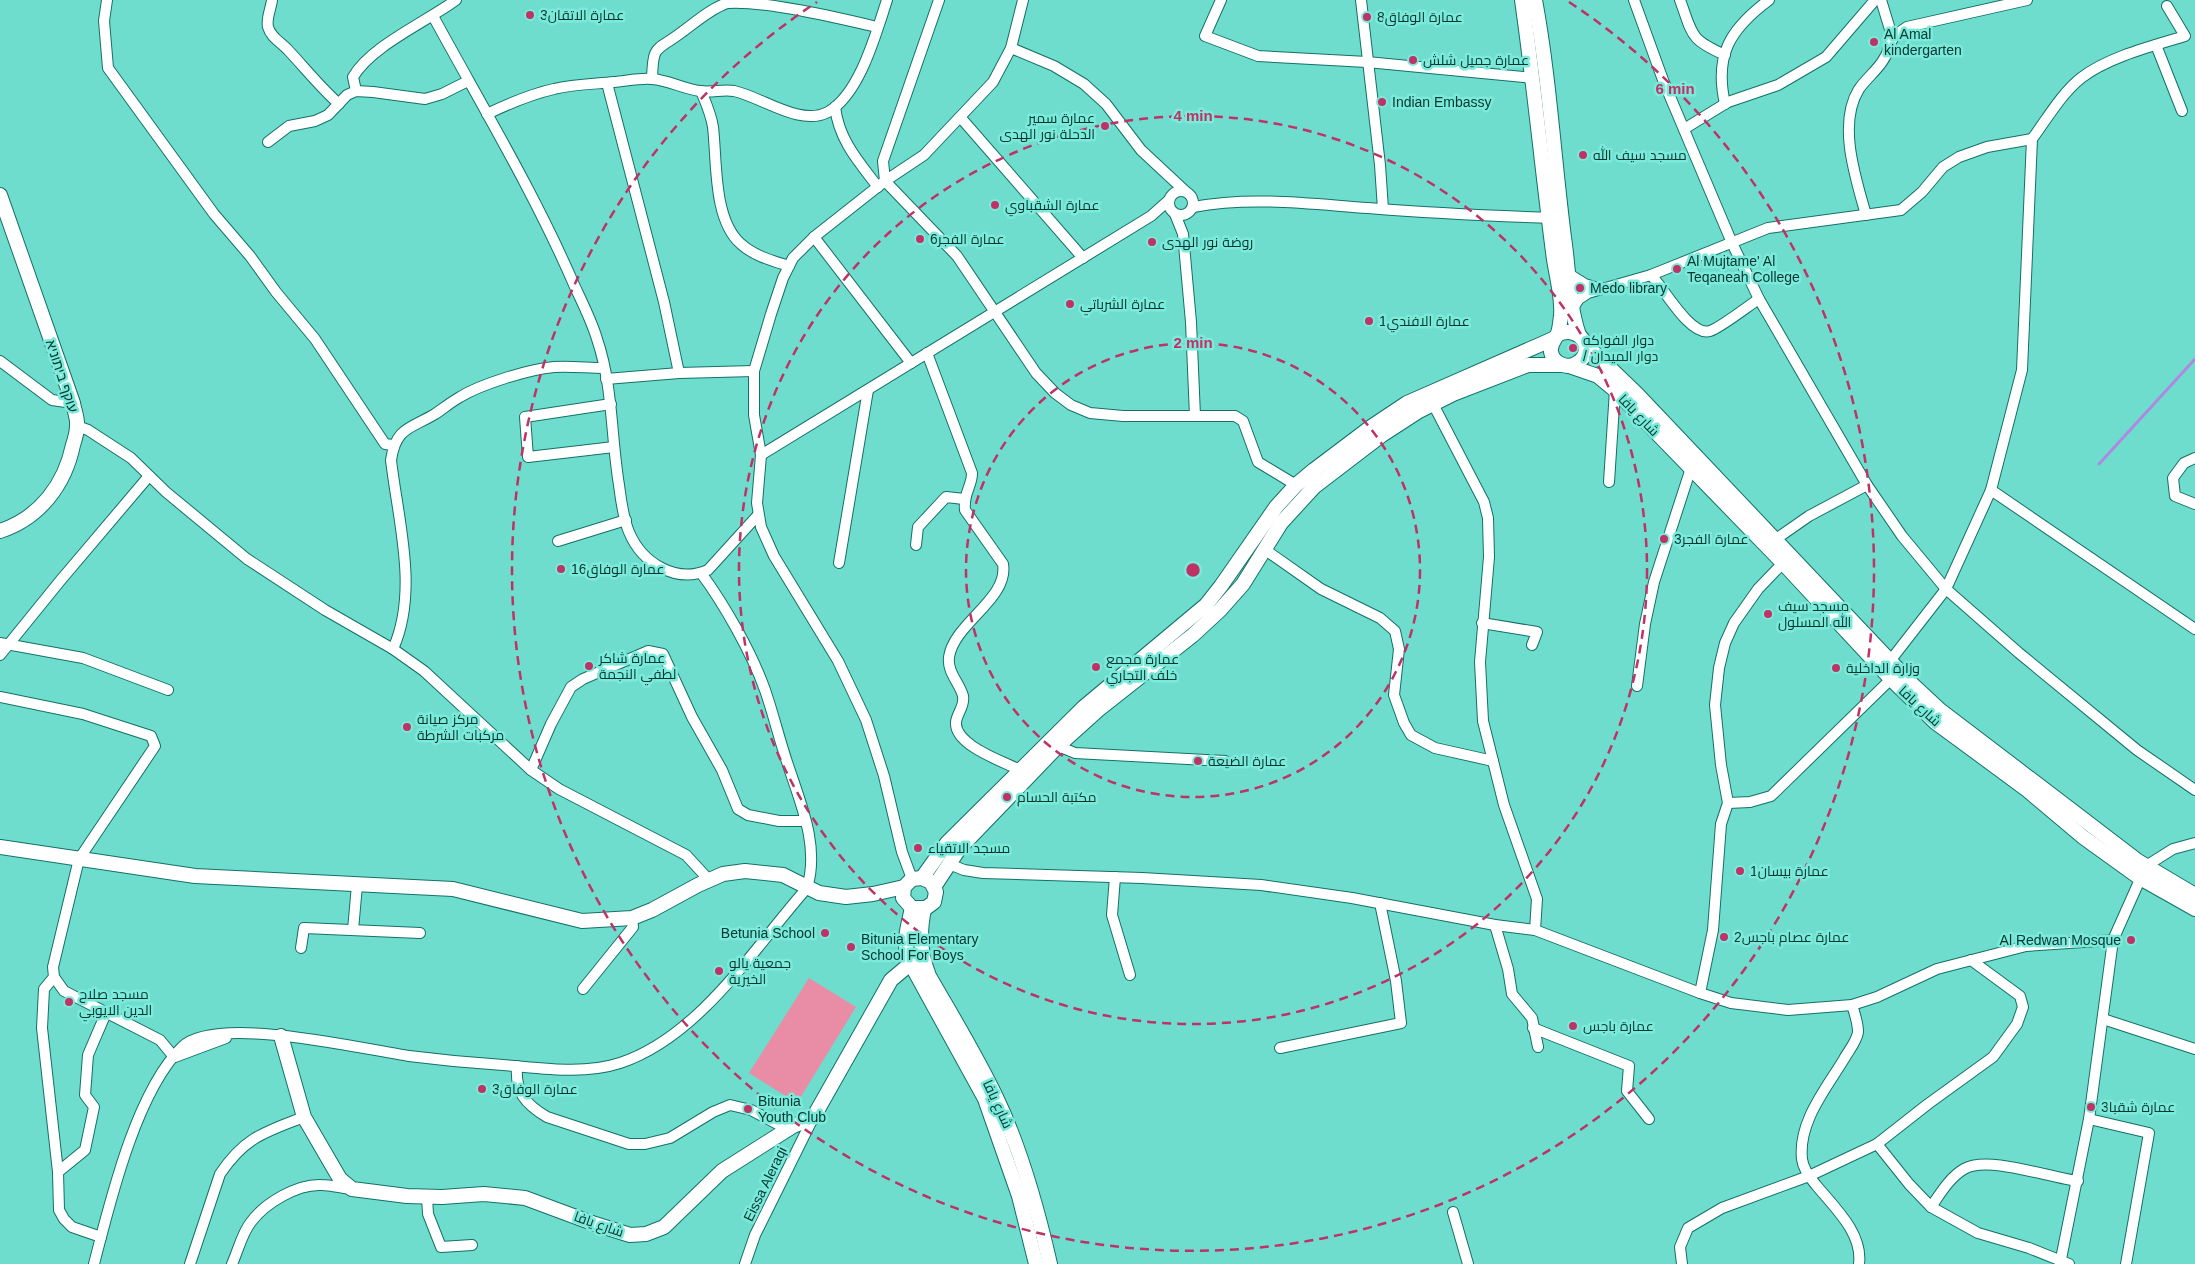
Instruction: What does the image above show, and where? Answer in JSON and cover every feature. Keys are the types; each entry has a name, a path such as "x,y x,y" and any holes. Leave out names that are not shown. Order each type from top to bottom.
{"main road":[{"path":"934,887 959,848 1058,746 1098,710 1192,635 1220,610 1243,584 1280,523 1314,487 1382,435 1453,394 1528,365 1565,365 1582,360 1584,355 1582,339 1573,308 1569,274 1555,218 1522,0"},
{"path":"1535,0 1545,66 1560,306 1551,350 1552,356 1565,365"},
{"name":"עוקף ביתוניא","path":"0,195 73,403 77,426 65,474 52,494 30,516 0,531"},
{"path":"914,907 903,894 946,843 1084,707 1206,606 1276,507 1296,485 1371,427 1407,403 1569,331 1582,339"},
{"name":"شارع يافا","path":"1582,339 1776,539 1890,661 1940,710 2143,872 2195,909"},
{"name":"شارع يافا","path":"1565,365 1598,376 1615,390 1783,563 1891,679 1935,722 2019,784 2083,837 2143,872 2195,895"},
{"path":"0,847 195,876 357,886 453,889 582,921 632,918 652,910 723,874 745,871 783,875 819,894 846,897 872,894 913,881 927,879 934,887 935,897 934,902 914,907 872,894"},
{"path":"914,907 906,949 910,962 985,1099 1019,1196 1036,1264"},
{"name":"شارع يافا","path":"914,907 920,930 922,954 929,976 999,1105 1030,1190 1050,1264"},
{"path":"813,1118 891,980 910,962 922,954"},
{"path":"282,1036 304,1117 340,1179 352,1189"},
{"name":"شارع يافا","path":"352,1189 407,1196 427,1197 484,1194 525,1198 595,1224 630,1235 639,1235 664,1226 722,1171 787,1129 813,1118"}],"street":[{"path":"107,0 104,22 108,68 214,214 250,256 315,339 385,444 393,445"},
{"path":"272,0 268,26 273,37 287,49 312,79 338,104"},
{"path":"356,92 354,77 358,69 376,51 456,0"},
{"path":"652,79 653,56 658,47 706,14 726,4 744,0 770,1 877,27"},
{"path":"487,114 517,101 554,89 652,79 701,91 732,91 759,99 789,112 803,116 817,116 835,107 850,89 862,67 887,0"},
{"path":"882,184 883,161 939,0"},
{"path":"913,881 902,852 884,776 866,720 838,661 774,556 758,516 758,482 762,455 754,416 754,371 771,314 793,258 814,237 882,184 924,155 961,118 993,82 1011,48 1023,0"},
{"path":"1220,0 1205,36 1258,56 1367,62 1533,78"},
{"path":"1361,0 1380,165 1383,209"},
{"path":"1634,0 1643,29 1684,129 1732,243 1759,299 1867,485 1902,536 1946,589 2019,653 2137,750 2195,790"},
{"path":"1680,0 1693,36 1700,43 1724,55"},
{"path":"1725,104 1720,82 1724,55 1737,27 1769,0"},
{"path":"1684,129 1725,104 1778,85 1826,57 1848,30 1860,20 1875,0"},
{"path":"1866,215 1848,144 1852,108 1859,90 1883,60 1892,36 1881,0"},
{"path":"1892,36 1907,27 2027,0"},
{"path":"1890,661 1946,589 1991,490 2022,370 2032,139 2061,99 2080,78 2099,67 2185,36 2168,6"},
{"path":"433,16 545,220 598,340 611,404 621,505 629,533 650,562 674,573 701,573 708,570 758,516"},
{"path":"2156,45 2182,111"},
{"path":"1011,48 1054,66 1084,84 1106,104 1141,150 1193,199 1192,209 1183,234"},
{"path":"268,142 289,126 315,121 328,115 347,94 373,92 426,99 442,94 468,80"},
{"path":"607,83 664,302 679,373"},
{"path":"701,91 709,108 722,212 728,226 741,244 766,258 789,266"},
{"path":"835,107 837,121 847,146 882,184 957,256 1036,373 1055,393 1071,405 1090,412 1124,416 1235,416 1243,421 1258,462 1296,485"},
{"path":"961,118 1083,258"},
{"path":"1573,308 1579,299 1600,289 1651,274 1768,228 1901,210 1922,192 1943,167 1959,157 1987,147 2032,139"},
{"path":"1162,170 1174,212 1183,234 1195,416"},
{"path":"762,455 1150,216 1177,191 1186,191 1202,197 1231,202 1301,203 1555,218"},
{"path":"1150,216 1160,212 1174,212 1184,215 1192,209 1231,202"},
{"path":"814,237 911,363"},
{"path":"1569,274 1585,284 1600,289"},
{"path":"1651,274 1662,286 1687,322 1698,331 1710,331 1759,299"},
{"path":"927,353 972,473 972,480 964,499 965,510 1003,564 1005,572 998,589 953,645 949,657 949,668 963,696 962,706 956,722 957,731 962,739 970,745 1020,770"},
{"path":"0,361 52,400 73,403"},
{"path":"393,649 401,631 407,588 391,460 393,445 401,432 435,414 461,396 496,382 553,367 605,373 754,371"},
{"path":"839,563 868,390"},
{"path":"1609,482 1615,390"},
{"path":"611,404 525,417 528,457 614,447"},
{"path":"1433,404 1484,502 1488,518 1489,557 1480,662 1483,720 1504,805 1537,899 1535,930"},
{"path":"77,426 88,430 131,458 149,476 247,559 326,610 393,649 424,671 531,770 559,789 686,855 709,880"},
{"path":"2195,458 2184,463 2173,478 2175,496 2195,504"},
{"path":"1637,686 1645,624 1654,582 1691,468"},
{"path":"0,655 4,643 149,476"},
{"path":"1776,539 1809,516 1867,485"},
{"path":"1991,490 2195,629"},
{"path":"916,545 918,527 946,497 964,499"},
{"path":"558,541 626,520"},
{"path":"1264,549 1321,589 1380,618 1395,631 1399,649 1394,695 1404,723 1411,735 1435,748 1493,761"},
{"path":"1700,993 1713,930 1721,824 1728,803 1721,765 1715,704 1718,668 1725,643 1734,623 1758,589 1783,563"},
{"path":"94,1264 121,1165 146,1104 167,1064 174,1057 237,1034 282,1036 410,1056 567,1070 600,1068 621,1063 662,1043 690,1023 716,994 807,888 811,875 811,860 806,821 764,688 738,634 701,573"},
{"path":"1482,624 1537,632 1532,645"},
{"path":"4,643 83,658 168,690"},
{"path":"531,770 551,724 571,687 583,679 648,651 662,654 692,717 722,770 738,809 748,815 762,818 779,821 806,821"},
{"path":"1728,803 1750,802 1771,796 1891,679"},
{"path":"0,697 83,714 151,736 155,746 79,859 53,966 54,977 64,991 160,1040 174,1057"},
{"path":"1058,746 1075,753 1225,761"},
{"path":"1877,1144 1909,1184 1931,1207 1978,1233 2029,1248 2064,1263 2089,1120 2113,940 2143,872 2173,849 2195,843"},
{"path":"949,864 964,870 984,873 1115,877 1261,885 1352,898 1495,926 1535,930 1731,1003 1788,1010 1852,1006 1877,997 1938,969 2026,946 2113,940"},
{"path":"1115,877 1112,915 1130,976"},
{"path":"353,930 357,886"},
{"path":"1280,1048 1401,1022 1396,980 1380,903"},
{"path":"583,989 633,927 632,918"},
{"path":"1495,926 1508,970 1512,994 1532,1018 1538,1048"},
{"path":"301,948 304,928 420,933"},
{"path":"1682,1264 1680,1247 1688,1228 1722,1208 1808,1176 1877,1144 1928,1104 1994,1058 2017,1024 2023,1007 2020,996 1971,960"},
{"path":"54,977 44,989 42,1028 58,1172 59,1210 72,1227 101,1237"},
{"path":"1852,1006 1857,1020 1856,1038 1811,1113 1805,1129 1801,1150 1802,1163 1808,1176 1848,1225 1858,1246 1859,1264"},
{"path":"58,1172 85,1150 94,1107 85,1095 88,1055 106,1013"},
{"path":"2103,1020 2195,1049"},
{"path":"1533,1028 1629,1066 1628,1091 1649,1120"},
{"path":"517,1066 516,1080 519,1090 538,1112 547,1118 629,1144 645,1144 670,1138 713,1112 730,1105 751,1110 787,1129"},
{"path":"190,1264 220,1174 228,1162 252,1138 304,1117"},
{"name":"Eissa Aleraqi","path":"745,1264 755,1235 813,1118"},
{"path":"2089,1120 2149,1133 2126,1264"},
{"path":"1931,1207 1952,1179 1965,1168 1985,1164 2050,1174 2078,1181"},
{"path":"232,1264 250,1222 265,1208 287,1194 307,1186 320,1184 352,1189"},
{"path":"427,1197 428,1214 440,1247 472,1245"},
{"path":"1453,1212 1468,1264"}],"shaded area":[{"path":"809,978 856,1007 797,1103 749,1073"}],"waterway":[{"path":"2099,464 2195,359"}],"place":[{"name":"عمارة الاتقان3","path":"530,15"},
{"name":"عمارة الوفاق8","path":"1367,17"},
{"name":"Al Amal kindergarten","path":"1874,42"},
{"name":"عمارة جميل شلش","path":"1413,60"},
{"name":"Indian Embassy","path":"1382,102"},
{"name":"عمارة سمير الدحلة نور الهدى","path":"1105,126"},
{"name":"مسجد سيف الله","path":"1583,155"},
{"name":"عمارة الشقباوي","path":"995,205"},
{"name":"عمارة الفجر6","path":"920,239"},
{"name":"روضة نور الهدى","path":"1152,242"},
{"name":"Al Mujtame' Al Teqaneah College","path":"1677,269"},
{"name":"Medo library","path":"1580,288"},
{"name":"عمارة الشرباتي","path":"1070,304"},
{"name":"عمارة الافندي1","path":"1369,321"},
{"name":"دوار الفواكه / دوار الميدان","path":"1573,348"},
{"name":"عمارة الفجر3","path":"1664,539"},
{"name":"عمارة الوفاق16","path":"561,569"},
{"name":"مسجد سيف الله المسلول","path":"1768,614"},
{"name":"عمارة شاكر لطفي النجمة","path":"589,666"},
{"name":"عمارة مجمع خلف التجاري","path":"1096,667"},
{"name":"وزارة الداخلية","path":"1836,668"},
{"name":"مركز صيانة مركبات الشرطة","path":"407,727"},
{"name":"عمارة الضيعة","path":"1198,761"},
{"name":"مكتبة الحسام","path":"1007,797"},
{"name":"مسجد الاتقياء","path":"918,848"},
{"name":"عمارة بيسان1","path":"1740,871"},
{"name":"Betunia School","path":"825,933"},
{"name":"عمارة عصام باجس2","path":"1724,937"},
{"name":"Al Redwan Mosque","path":"2131,940"},
{"name":"Bitunia Elementary School For Boys","path":"851,947"},
{"name":"جمعية يالو الخيرية","path":"719,971"},
{"name":"مسجد صلاح الدين الايوبي","path":"69,1002"},
{"name":"عمارة باجس","path":"1573,1026"},
{"name":"عمارة الوفاق3","path":"482,1089"},
{"name":"عمارة شقبا3","path":"2091,1107"},
{"name":"Bitunia Youth Club","path":"748,1109"}]}
